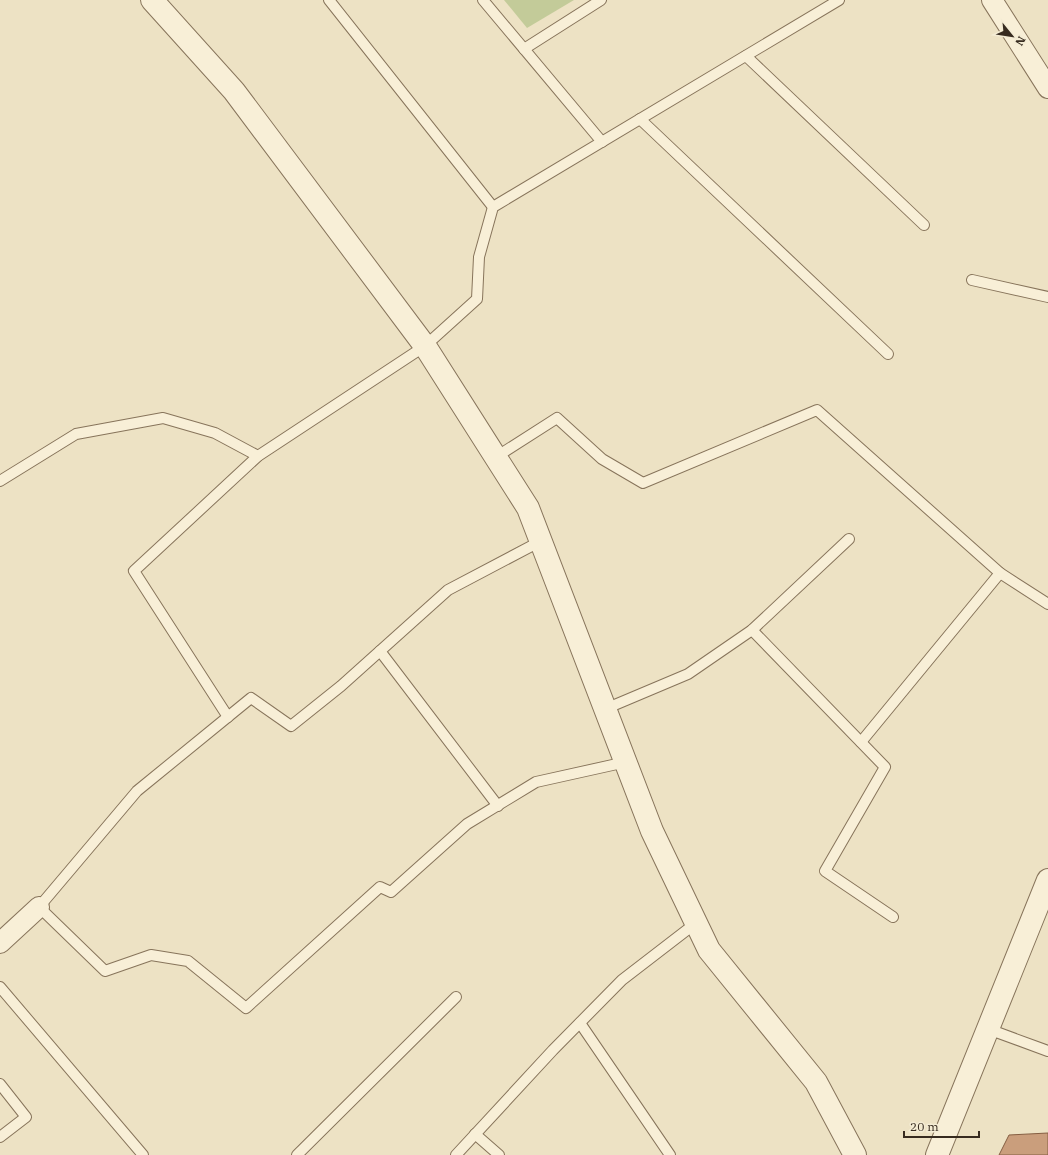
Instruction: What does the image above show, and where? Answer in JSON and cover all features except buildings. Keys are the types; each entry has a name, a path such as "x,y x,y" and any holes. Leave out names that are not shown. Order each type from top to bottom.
{"street":[{"path":"152,0 234,91 425,346 528,508 652,831 709,950 816,1082 855,1155"},
{"path":"992,0 1048,88"},
{"path":"937,1155 1048,880"},
{"path":"0,943 39,907"}],"lane":[{"path":"329,0 493,207"},
{"path":"483,0 602,142"},
{"path":"524,49 601,0"},
{"path":"228,717 134,571 258,456 425,346 477,299 479,257 493,207 746,56 833,2"},
{"path":"746,56 924,225"},
{"path":"640,119 888,354"},
{"path":"972,280 1048,297"},
{"path":"496,457 557,418 602,459 643,483 817,410 1000,573 1048,604"},
{"path":"0,481 76,434 163,418 215,433 258,456"},
{"path":"605,709 688,674 752,630 849,539"},
{"path":"541,542 448,590 380,651 291,726 251,698 137,791 39,907 105,971 151,955 188,961 246,1008 380,887 391,892 467,824 536,782 626,762"},
{"path":"861,742 1000,573"},
{"path":"752,630 885,767 825,871 893,917"},
{"path":"380,651 498,806"},
{"path":"456,1155 622,980 696,922"},
{"path":"0,987 143,1155"},
{"path":"297,1155 456,997"},
{"path":"580,1023 670,1155"},
{"path":"988,1029 1048,1051"},
{"path":"0,1084 26,1117 0,1137"},
{"path":"475,1134 499,1155"}],"green space":[{"path":"504,0 574,0 527,28"}]}
